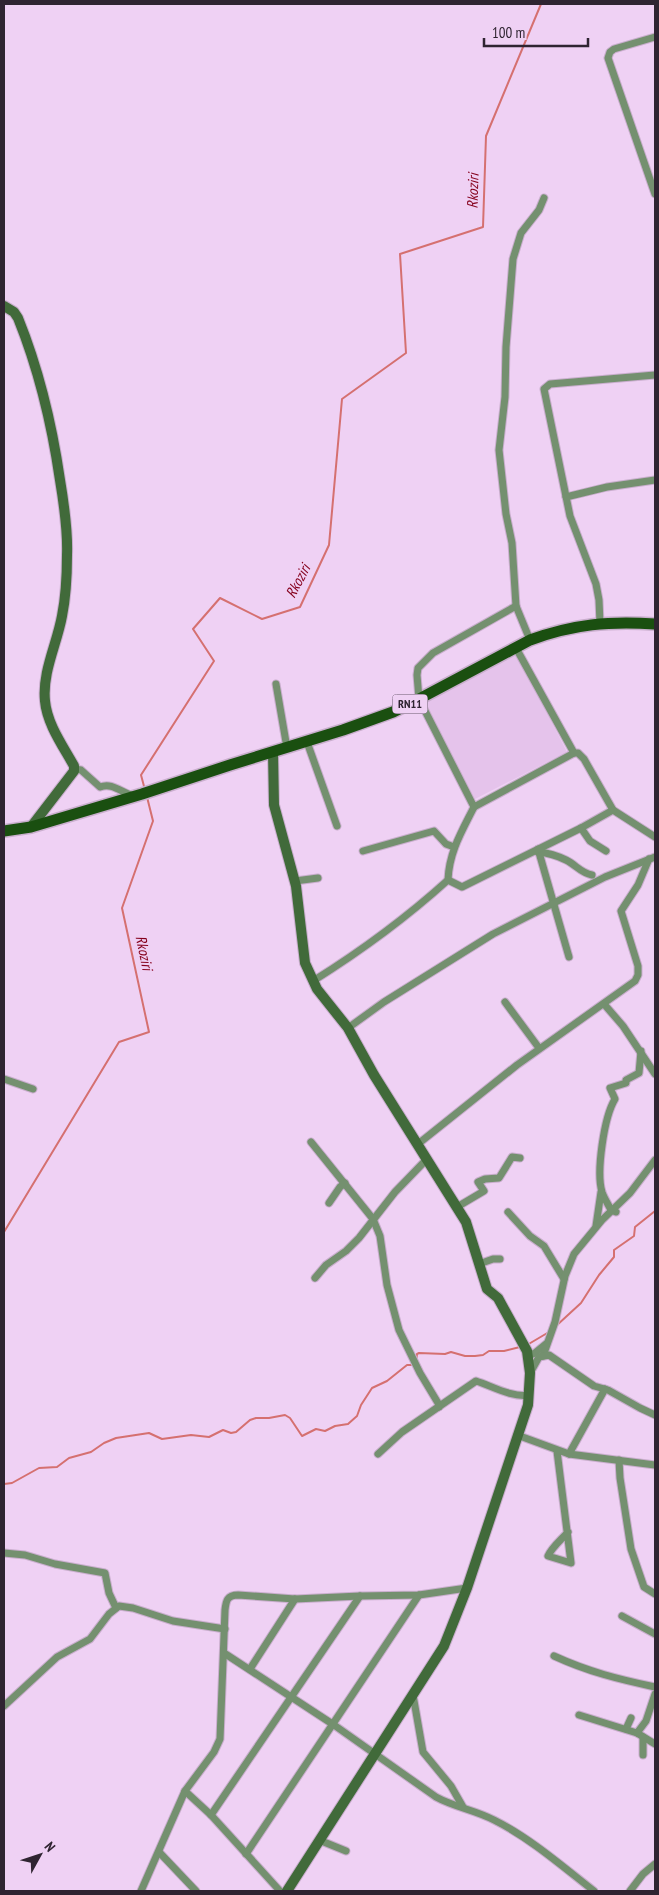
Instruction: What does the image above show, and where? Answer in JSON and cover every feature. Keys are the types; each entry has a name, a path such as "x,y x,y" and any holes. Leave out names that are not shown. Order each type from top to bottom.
{"main road":[{"name":"RN11","path":"4,831 31,827 139,795 307,742 393,712 530,640 546,634 600,623 655,624"}],"street":[{"path":"655,37 614,49 610,52 608,58 655,194"},
{"path":"530,640 516,606 513,553 505,504 499,436 505,397 506,347 513,259 520,233 539,210 544,198"},
{"path":"4,306 14,312 18,318 40,382 51,428 62,492 67,541 63,614 45,686 45,700 48,718 74,769 73,773 31,827"},
{"path":"600,623 596,584 576,535 566,497 544,393 545,388 550,384 655,375"},
{"path":"566,497 607,487 655,480"},
{"path":"474,807 419,699 416,675 422,662 433,653 516,606"},
{"path":"516,648 574,754"},
{"path":"276,684 287,748"},
{"path":"307,742 337,826"},
{"path":"273,752 274,805 295,881 305,963 317,989 348,1028 374,1075 466,1222 487,1289 498,1298 523,1342 528,1356 530,1373 529,1395 517,1435 467,1588 444,1646 287,1891"},
{"path":"313,981 363,949 415,910 448,880 449,864 454,847 474,807 574,754 578,754 584,760 613,810 655,837"},
{"path":"74,769 81,770 100,787 107,784 126,794 139,795"},
{"path":"448,880 462,887 538,850 613,810"},
{"path":"581,828 590,841 606,851"},
{"path":"363,851 434,831 446,844 454,847"},
{"path":"538,850 568,861 584,873 592,875"},
{"path":"538,850 569,957"},
{"path":"348,1028 384,1002 493,934 605,877 652,858"},
{"path":"418,1144 471,1100 539,1048 604,1004 634,981 638,975 638,966 621,911 638,885 652,858"},
{"path":"295,881 318,878"},
{"path":"505,1002 539,1048"},
{"path":"599,1225 602,1190 601,1150 609,1111 615,1099 610,1088 626,1083 626,1080 639,1073 654,1072 624,1026 604,1004"},
{"path":"639,1073 641,1051"},
{"path":"4,1079 33,1089"},
{"path":"311,1142 373,1219 380,1236 387,1285 399,1330 420,1373 438,1403 438,1407"},
{"path":"457,1207 484,1191 478,1182 485,1179 499,1178 512,1157 520,1158"},
{"path":"315,1278 326,1265 346,1251 395,1192 427,1159"},
{"path":"543,1356 555,1322 564,1279 574,1254 630,1193 655,1160"},
{"path":"329,1202 345,1183"},
{"path":"602,1190 614,1211"},
{"path":"508,1212 530,1236 544,1246 564,1279"},
{"path":"479,1264 493,1259 500,1259"},
{"path":"528,1356 547,1344"},
{"path":"530,1373 540,1357 549,1355 594,1386 605,1389 655,1414"},
{"path":"378,1454 394,1438 476,1381 503,1392 524,1396 529,1395"},
{"path":"569,1454 605,1389"},
{"path":"517,1435 569,1454 655,1465"},
{"path":"557,1451 568,1532 571,1563 548,1556 550,1550 568,1532"},
{"path":"619,1460 631,1549 644,1587 655,1594"},
{"path":"4,1553 25,1555 98,1574 105,1573 109,1593 116,1608"},
{"path":"141,1891 185,1791 214,1752 220,1739 226,1600 234,1595 295,1599 420,1595 467,1588"},
{"path":"246,1854 420,1595"},
{"path":"211,1815 360,1596"},
{"path":"250,1669 295,1599"},
{"path":"4,1706 58,1657 90,1639 109,1614 116,1608 123,1606 173,1621 225,1629"},
{"path":"622,1616 655,1634"},
{"path":"224,1653 334,1725 436,1797 495,1820 548,1855 594,1891"},
{"path":"554,1656 581,1669 655,1687"},
{"path":"643,1755 640,1735 655,1694"},
{"path":"412,1695 423,1752 451,1786 463,1807"},
{"path":"579,1715 640,1735 655,1744"},
{"path":"626,1730 631,1718"},
{"path":"185,1791 211,1815 280,1891"},
{"path":"320,1840 346,1851"},
{"path":"159,1852 196,1891"},
{"path":"630,1891 643,1874 655,1864"}],"shaded area":[{"path":"515,650 567,752 475,799 423,700"}],"waterway":[{"name":"Rkoziri","path":"145,790 141,775 214,661 193,629 220,598 262,619 300,607 329,545 342,399 406,353 400,254 483,227 486,136 541,4"},
{"name":"Rkoziri","path":"4,1232 119,1042 149,1032 122,908 153,821 147,797"},
{"path":"556,1326 581,1303 599,1275 614,1257 614,1250 634,1236 635,1227 655,1211"},
{"path":"527,1345 549,1332"},
{"path":"416,1362 417,1354 419,1353 445,1354 451,1352 465,1356 475,1356 483,1355 489,1351 504,1351 520,1347"},
{"path":"4,1484 12,1483 39,1468 57,1467 69,1458 91,1452 104,1443 116,1438 149,1433 162,1439 191,1435 209,1437 223,1430 231,1433 236,1432 250,1420 256,1418 285,1415 290,1418 302,1436 316,1429 325,1431 335,1426 348,1424 357,1416 361,1405 372,1388 387,1381 407,1365 413,1365"}]}
